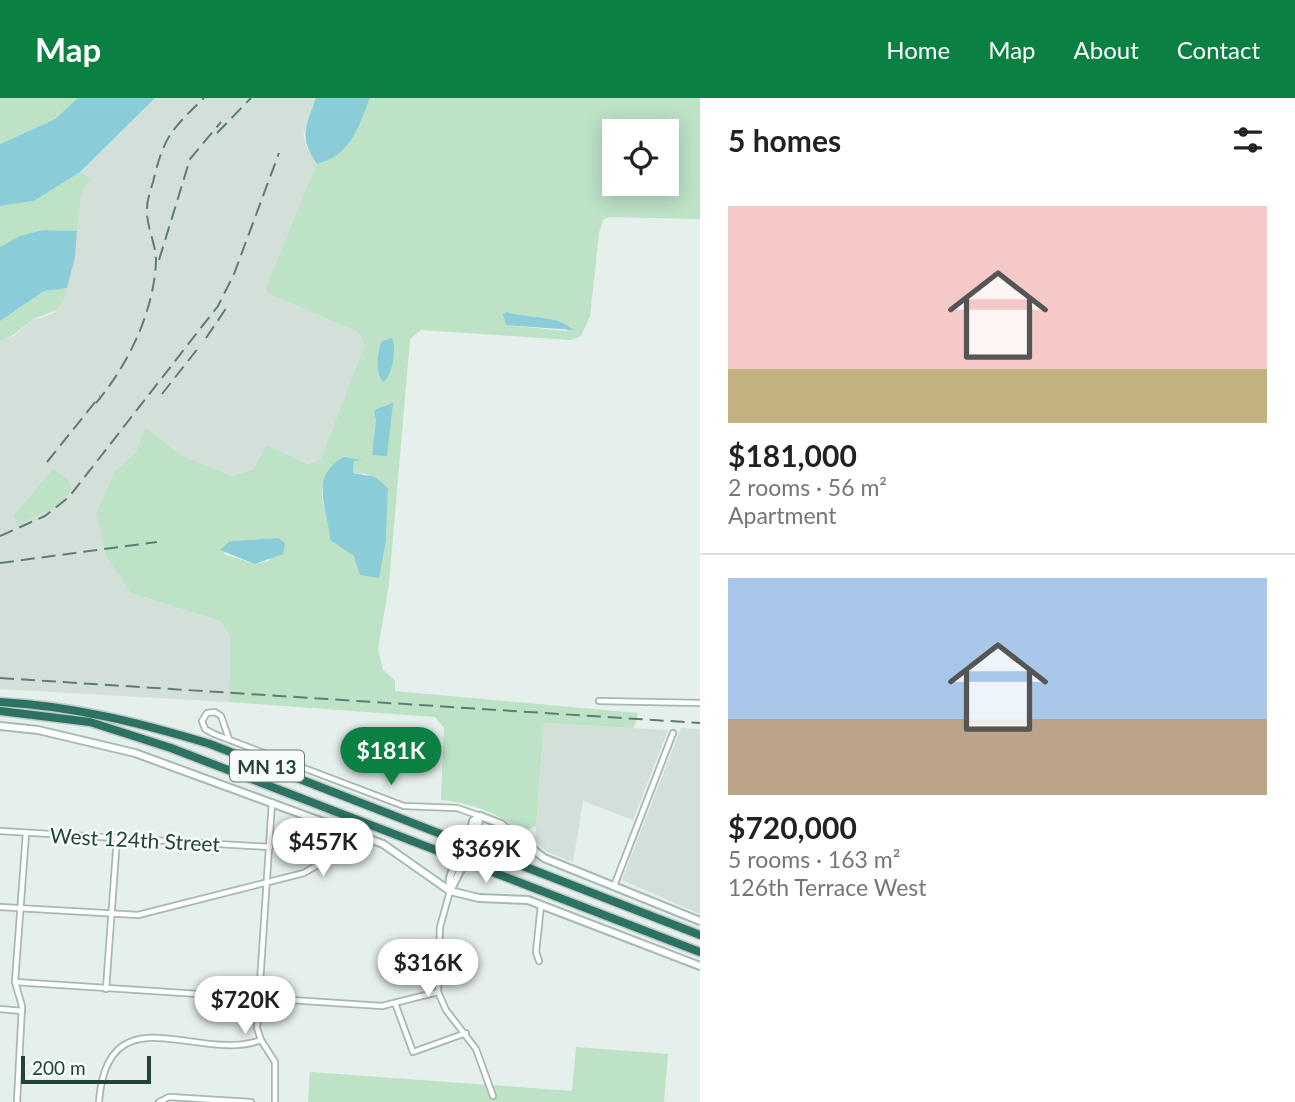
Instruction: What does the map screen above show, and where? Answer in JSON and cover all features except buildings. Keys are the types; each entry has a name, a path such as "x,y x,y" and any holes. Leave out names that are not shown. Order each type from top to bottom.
{"highway":[{"name":"MN 13","path":"0,702 92,713 185,737 700,935"},
{"name":"MN 13","path":"0,711 58,716 115,729 463,859 700,952"}],"street":[{"path":"599,701 700,703"},
{"path":"229,739 221,716 215,712 207,713 202,720 205,729 229,739 404,806 457,808 501,824 544,858 700,921"},
{"path":"0,726 38,730 135,753 355,832 400,854 424,875 450,891 479,898 528,900 700,966"},
{"path":"614,886 673,733"},
{"path":"272,801 257,1028 275,1062 275,1102"},
{"path":"480,816 473,821 463,859 455,865 449,881 450,891 440,927 438,992 446,1010 466,1034 484,1066 494,1096"},
{"name":"West 124th Street","path":"0,831 270,847"},
{"path":"0,907 138,915 267,882 321,865 355,832"},
{"path":"17,1102 22,1011 15,982 26,833"},
{"path":"106,989 117,838"},
{"path":"540,961 536,952 541,905"},
{"path":"15,982 382,1006 438,992"},
{"path":"395,1003 413,1052 466,1034"},
{"path":"0,1009 22,1011"},
{"path":"99,1102 102,1073 111,1056 128,1043 142,1039 244,1044 261,1040"},
{"path":"160,1101 169,1097 251,1102"}],"shaded area":[{"path":"155,98 316,98 303,135 317,164 267,293 358,332 365,345 364,355 321,459 308,464 267,445 253,469 232,476 179,454 145,428 136,452 114,472 131,593 220,621 230,636 229,702 0,689 0,340 14,336 31,321 54,313 75,257 77,211 89,178 80,172"},
{"path":"544,723 668,730 633,820 583,801 573,862 547,852 535,840"},
{"path":"681,728 700,729 700,914 622,880"}],"green space":[{"path":"0,98 78,98 55,119 0,144"},
{"path":"370,98 700,98 700,219 609,217 603,220 599,233 590,316 581,336 572,340 421,330 410,339 389,584 378,649 383,670 395,680 395,691 638,713 634,728 544,723 536,826 522,832 484,810 441,800 444,728 435,717 229,702 230,636 220,621 131,593 106,556 97,513 114,472 136,452 145,427 179,454 232,476 253,469 267,445 308,464 321,459 365,345 358,332 267,293 266,287 317,164 338,154 357,129","holes":["511,313 519,318 546,318 572,327 566,331 506,325 504,314","392,404 388,443 373,455 376,420 374,413 376,409","344,457 359,460 354,461 353,473 366,474 388,488 386,541 378,578 359,568 354,556 330,540 322,491","278,538 269,561 255,564 224,554 230,541"]},
{"path":"80,172 90,178 81,195 77,231 43,230 0,247 0,206 34,201"},
{"path":"67,288 56,309 0,340 0,321 44,291"},
{"path":"53,469 68,479 71,489 62,504 17,525 14,515"},
{"path":"576,1047 668,1054 664,1102 308,1102 310,1072 572,1091"}],"water":[{"path":"78,98 155,98 80,172 34,201 0,206 0,144 55,119"},
{"path":"316,98 370,98 357,130 346,147 329,160 317,164 307,146 306,138 307,124"},
{"path":"43,230 77,231 75,257 67,288 44,291 0,321 0,247 20,236"},
{"path":"507,312 558,321 574,330 506,325 503,314"},
{"path":"392,338 393,362 389,375 383,382 378,368 379,351 382,341"},
{"path":"393,403 387,456 372,455 376,420 374,412"},
{"path":"344,457 362,460 354,461 353,473 375,477 388,488 386,541 379,578 360,575 354,556 330,540 323,484 333,465"},
{"path":"278,538 285,543 283,554 255,564 220,550 230,541"}],"railway":[{"path":"96,403 129,355 150,299 156,261 147,206 161,154 176,127 204,98"},
{"path":"217,133 251,98"},
{"path":"159,260 190,159 221,122"},
{"path":"0,536 45,516 69,497 218,306 234,274 279,153"},
{"path":"206,338 229,304"},
{"path":"162,394 199,347"},
{"path":"47,462 100,396"},
{"path":"0,563 157,542"},
{"path":"0,678 700,723"}]}
